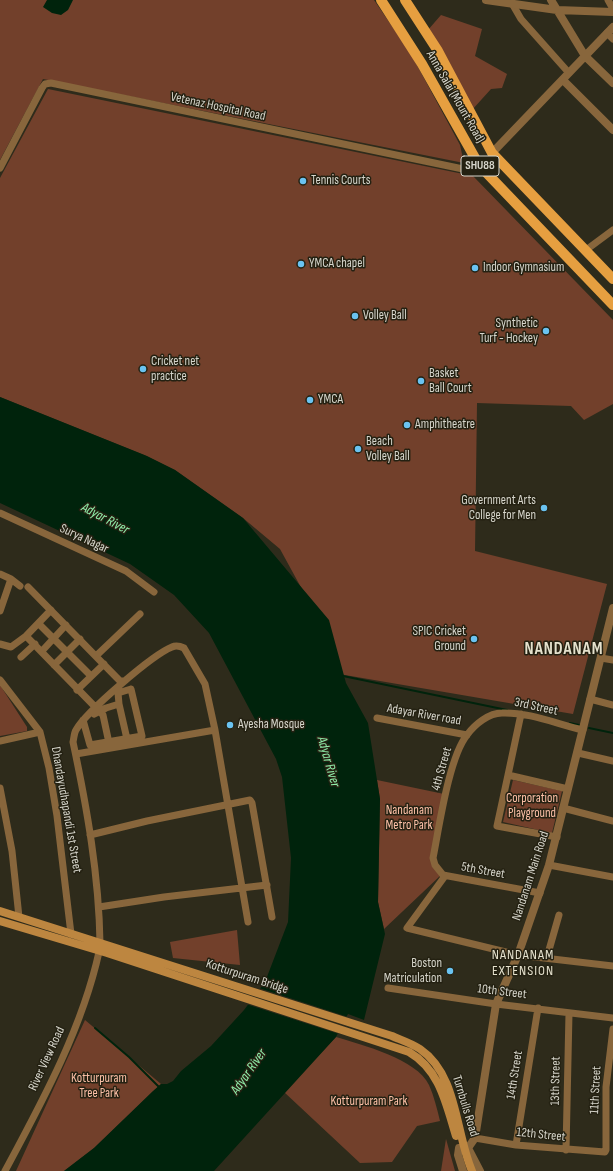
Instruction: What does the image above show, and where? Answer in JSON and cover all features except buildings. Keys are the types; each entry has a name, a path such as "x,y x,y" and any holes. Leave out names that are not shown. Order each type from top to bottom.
{"main road":[{"name":"Anna Salai (Mount Road)","path":"381,0 422,64 479,166 507,193 613,305"},
{"name":"Anna Salai (Mount Road)","path":"405,0 438,51 492,153 613,279"},
{"path":"507,193 520,182"},
{"path":"0,911 71,934 104,948"},
{"path":"0,921 104,948"},
{"name":"Kotturpuram Bridge","path":"104,948 378,1031"},
{"name":"Kotturpuram Bridge","path":"104,948 375,1040"},
{"name":"Turnbulls Road","path":"378,1031 413,1045 436,1063 448,1089 463,1147"},
{"name":"Turnbulls Road","path":"375,1040 409,1052 420,1059 430,1070 437,1080 463,1147"},
{"path":"463,1147 468,1170"}],"street":[{"path":"486,0 511,2 557,10 613,11 608,0"},
{"path":"551,0 585,56 613,83"},
{"path":"511,2 521,19 569,73"},
{"path":"492,153 585,56 611,33"},
{"path":"563,80 613,130"},
{"name":"Vetenaz Hospital Road","path":"0,168 42,88 48,83 463,169 479,166"},
{"path":"586,250 613,230"},
{"name":"Surya Nagar","path":"0,513 126,572 154,592"},
{"path":"0,574 24,587 51,610 120,681 124,681"},
{"path":"0,611 10,579"},
{"name":"Nandanam Main Road","path":"463,1147 475,1138 496,1004 518,955 549,865 613,608"},
{"path":"0,644 11,647 39,624 51,610"},
{"path":"96,656 140,614"},
{"path":"39,624 91,676"},
{"path":"42,651 66,625"},
{"path":"26,636 103,715 109,742"},
{"path":"54,665 80,639"},
{"path":"21,658 34,644"},
{"name":"River View Road","path":"5,1171 54,1073 84,1008 104,948 90,835 73,742 75,731 124,681 149,661 173,647 184,648 205,684 215,730"},
{"path":"601,658 613,660"},
{"path":"78,690 104,664"},
{"name":"Dhandayudhapandi 1st Street","path":"0,680 40,732 49,768 58,823 71,934"},
{"path":"84,721 90,745 140,737 142,734 131,689 118,693 127,739"},
{"path":"590,699 613,705"},
{"path":"97,710 119,704"},
{"name":"3rd Street","path":"467,735 486,717 500,713 521,714 583,730"},
{"path":"521,714 497,826 557,837"},
{"name":"Adayar River road","path":"377,718 467,735"},
{"path":"76,754 215,730 248,922"},
{"path":"0,741 40,732"},
{"name":"4th Street","path":"433,858 456,755 467,735"},
{"path":"578,753 613,761"},
{"path":"508,775 568,789"},
{"path":"0,788 12,851 19,917"},
{"path":"90,835 147,821 252,801 272,917"},
{"path":"563,808 613,821"},
{"name":"5th Street","path":"433,858 435,865 445,876 540,893"},
{"path":"549,865 613,877"},
{"path":"445,876 407,928 518,955 547,957 613,966"},
{"path":"99,907 267,885"},
{"path":"547,957 559,915"},
{"name":"10th Street","path":"388,988 496,1004 613,1018"},
{"name":"14th Street","path":"516,1146 538,1008"},
{"name":"13th Street","path":"566,1150 569,1013"},
{"name":"11th Street","path":"605,1152 606,1087 613,1029"},
{"name":"12th Street","path":"475,1138 516,1146 605,1152"},
{"name":"Turnbulls Road","path":"463,1147 480,1171"}],"green space":[{"path":"0,0 374,0 411,54 460,145 464,163 43,79 0,160"},
{"path":"441,15 482,29 475,56 507,74 502,88 491,89 472,110 428,30"},
{"name":"YMCA","path":"48,89 473,176 613,320 613,404 584,420 571,406 477,403 475,551 607,584 573,714 339,674 303,591 280,549 243,518 175,470 144,455 0,397 0,178"},
{"path":"0,685 27,727 27,731 0,736"},
{"name":"Nandanam Metro Park","path":"377,780 444,794 430,859 441,875 384,929 378,902 380,799"},
{"name":"Corporation Playground","path":"513,780 562,791 552,833 503,822"},
{"path":"237,930 240,965 173,958 170,942"},
{"name":"Kotturpuram Tree Park","path":"85,1020 161,1084 94,1148 64,1171 16,1171"},
{"name":"Kotturpuram Park","path":"336,1037 374,1049 401,1060 423,1076 429,1085 440,1121 417,1126 392,1162 360,1163 284,1092"},
{"path":"446,1139 455,1171 441,1171"}],"water":[{"path":"47,0 73,0 68,10 61,15 52,13 43,7"},
{"name":"Adyar River","path":"0,397 147,456 175,470 243,518 329,620 346,683 368,723 380,799 378,902 385,934 364,1020 348,1014 336,1037 214,1171 64,1171 94,1148 161,1084 167,1084 173,1081 181,1071 211,1046 244,1010 265,982 288,922 291,858 282,777 276,759 209,633 174,595 130,564 0,503"}],"pier":[{"path":"259,988 348,1017 339,1034 246,1004"}],"waterway":[{"path":"343,676 507,710"},
{"path":"570,723 579,725"},
{"path":"589,728 613,733"},
{"path":"95,1028 129,1057 160,1088"}],"place":[{"name":"Tennis Courts","path":"303,181"},
{"name":"YMCA chapel","path":"301,264"},
{"name":"Indoor Gymnasium","path":"475,268"},
{"name":"Volley Ball","path":"355,316"},
{"name":"Synthetic Turf - Hockey","path":"546,331"},
{"name":"Cricket net practice","path":"143,369"},
{"name":"Basket Ball Court","path":"421,381"},
{"name":"YMCA","path":"310,400"},
{"name":"Amphitheatre","path":"407,425"},
{"name":"Beach Volley Ball","path":"358,449"},
{"name":"Government Arts College for Men","path":"544,508"},
{"name":"SPIC Cricket Ground","path":"474,639"},
{"name":"Ayesha Mosque","path":"230,725"},
{"name":"Boston Matriculation","path":"450,971"}],"district":[{"name":"NANDANAM","path":"564,650"},
{"name":"NANDANAM EXTENSION","path":"523,964"}]}
